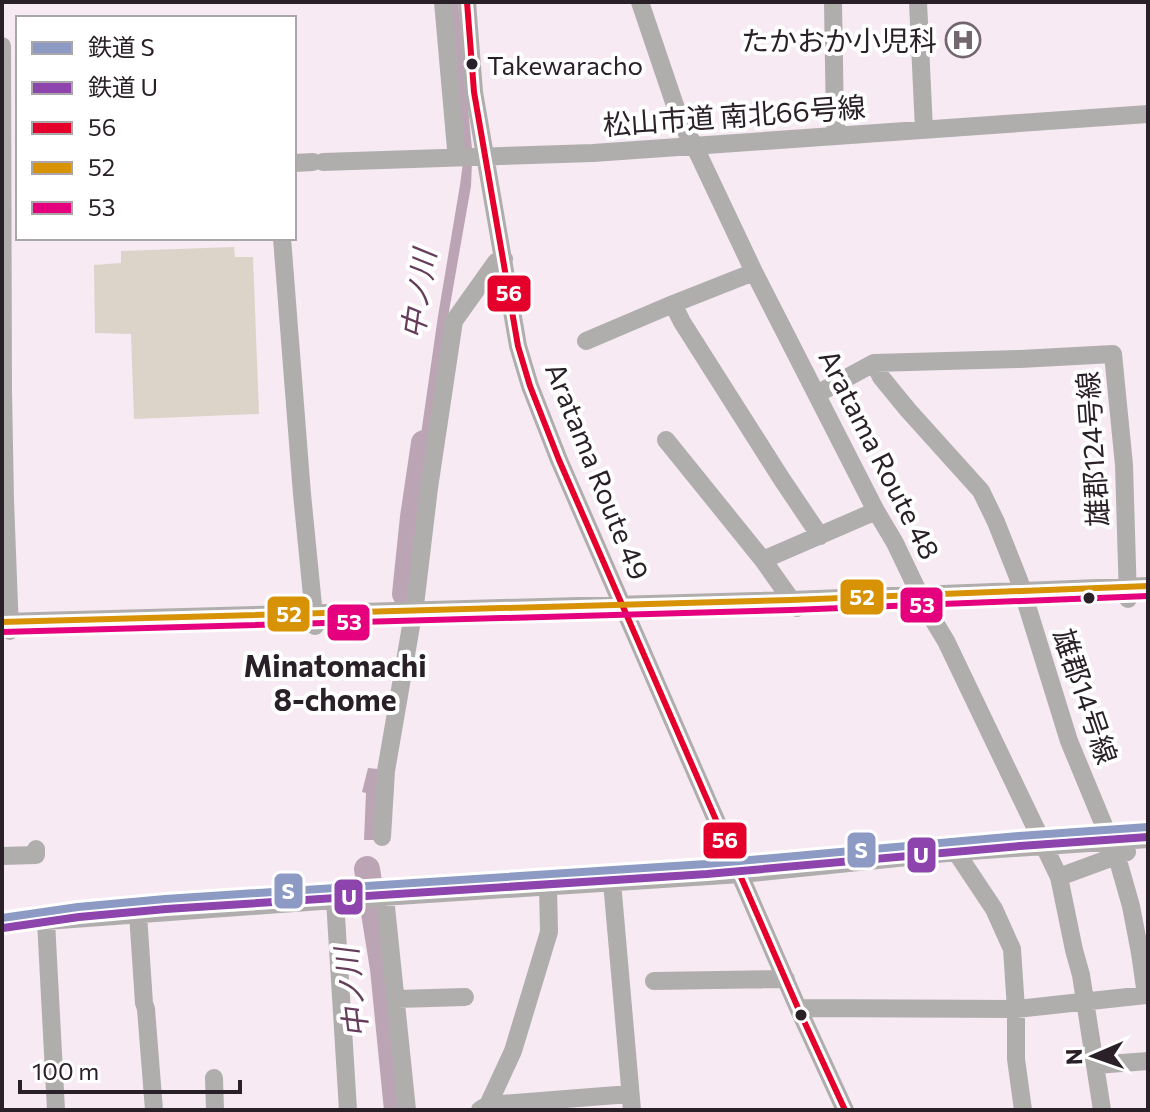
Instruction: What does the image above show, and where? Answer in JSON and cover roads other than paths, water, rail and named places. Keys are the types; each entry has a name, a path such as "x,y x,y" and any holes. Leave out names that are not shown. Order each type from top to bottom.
{"street":[{"path":"443,2 456,149 468,156"},
{"name":"Aratama Route 49","path":"467,2 474,92 468,156 504,259 518,346 530,386 559,460 845,1110"},
{"name":"Aratama Route 48","path":"640,2 681,123 876,511 946,641 1059,877 1086,1002 1102,1110"},
{"path":"833,2 835,124 839,135"},
{"path":"918,2 924,130"},
{"path":"2,46 8,172 2,391 6,628 923,602 1128,593 1148,586"},
{"name":"松山市道 南北66号線","path":"296,163 593,153 1148,114"},
{"path":"282,240 314,620"},
{"path":"382,837 386,771 412,617 454,321 496,262 504,259"},
{"path":"586,341 754,272"},
{"path":"673,304 820,536"},
{"name":"雄郡124号線","path":"874,363 1113,354 1124,465 1128,593"},
{"path":"817,394 874,363"},
{"name":"雄郡14号線","path":"874,363 881,377 908,410 981,491 996,522 1023,597 1069,741 1114,849 1134,922 1146,995 1086,1002"},
{"path":"666,440 763,560 795,606"},
{"path":"763,560 876,511"},
{"path":"1128,593 1148,599"},
{"path":"1059,877 1114,849 1148,841"},
{"path":"56,1110 46,921 741,874 1044,845 1114,849"},
{"path":"2,856 36,852"},
{"path":"956,852 994,909 1007,936 1014,963 1016,1059 1023,1110"},
{"path":"548,887 549,932 513,1051 484,1107 631,1102 612,882"},
{"path":"376,897 386,921 407,1110"},
{"path":"335,900 348,1110"},
{"path":"138,914 154,1110"},
{"path":"654,981 786,979"},
{"path":"397,999 465,997"},
{"path":"798,1008 1016,1009 1086,1002"},
{"path":"1096,1065 1148,1061"},
{"path":"214,1078 215,1110"}],"waterway":[{"name":"中ノ川","path":"405,594 424,443"},
{"name":"中ノ川","path":"367,869 383,969 397,1110"}],"rail line":[{"name":"S","path":"2,918 165,899 706,864 1148,827"},
{"name":"U","path":"3,928 166,909 707,874 1148,837"}],"place":[{"name":"たかおか小児科","path":"963,40"},
{"name":"Takewaracho","path":"472,64"}],"district":[{"name":"Minatomachi 8-chome","path":"335,681"}]}
